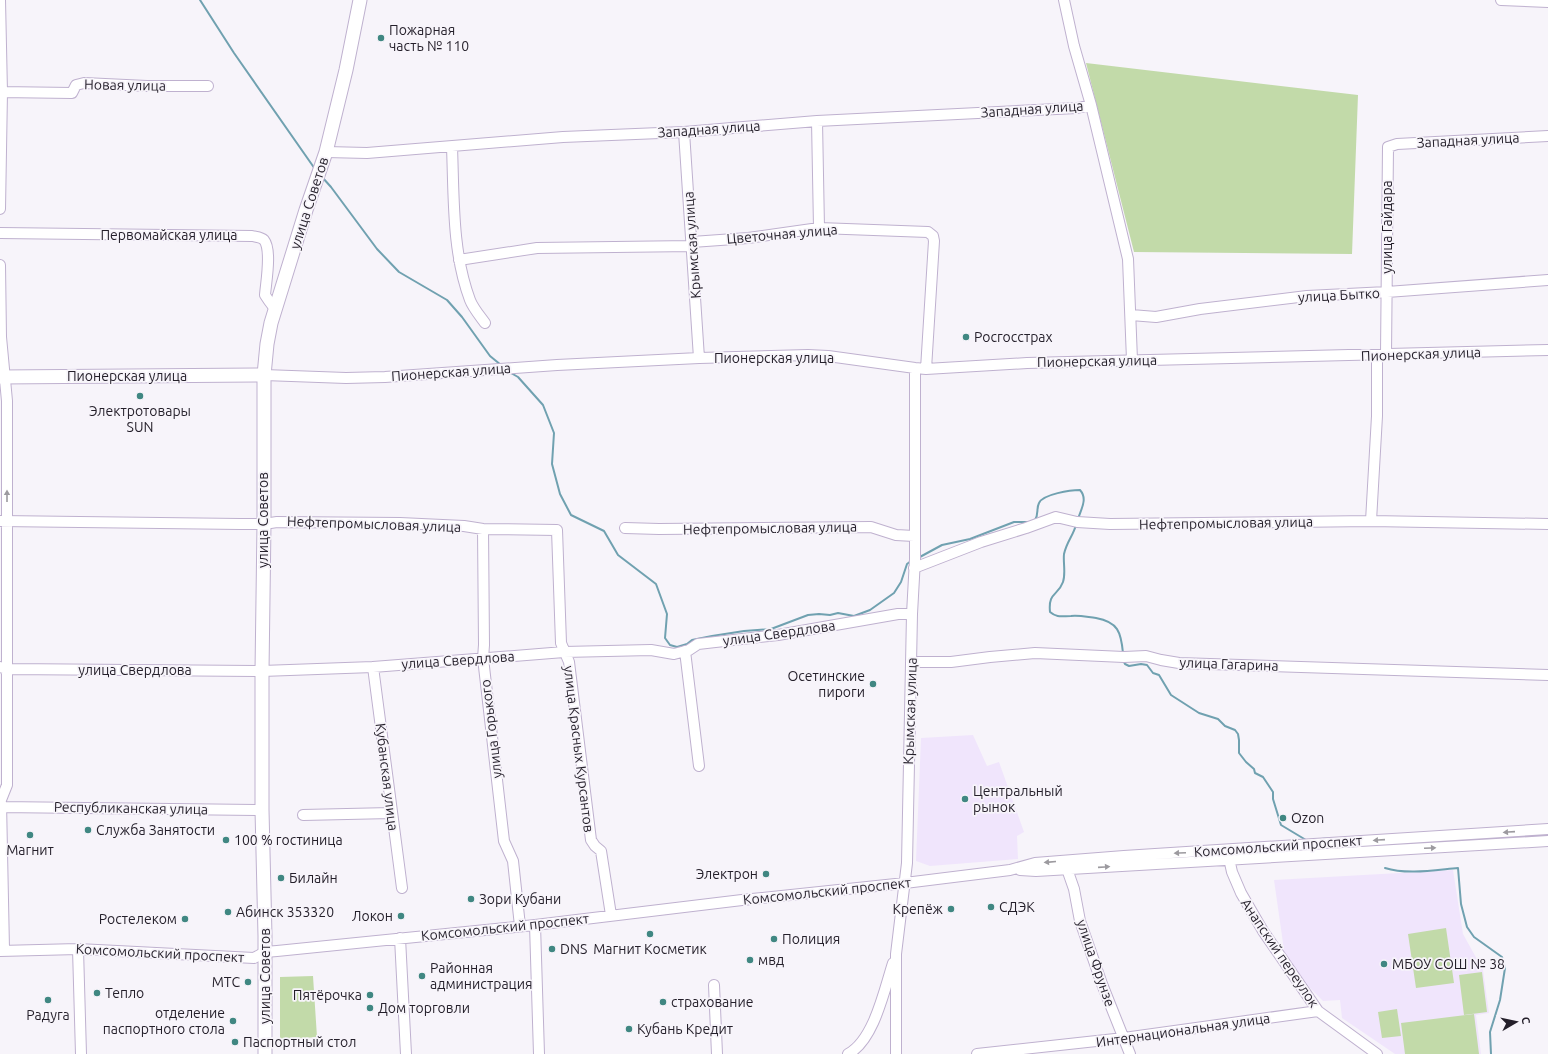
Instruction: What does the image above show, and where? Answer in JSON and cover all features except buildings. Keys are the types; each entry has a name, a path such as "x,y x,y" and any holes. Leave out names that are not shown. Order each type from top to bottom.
{"main road":[{"name":"улица Советов","path":"265,1054 265,952 262,810 264,375 267,344 275,309 326,152 346,70 360,0"},
{"name":"Пионерская улица","path":"2,377 264,375"}],"street":[{"path":"0,0 0,209"},
{"name":"Западная улица","path":"1064,0 1074,46 1091,105 1128,259 1132,360"},
{"path":"1501,0 1548,2"},
{"name":"Новая улица","path":"1,92 72,93 76,85 84,83 147,86 208,86"},
{"name":"Западная улица","path":"326,152 367,153 563,137 684,132 817,121 1077,108 1091,105"},
{"path":"817,121 819,228"},
{"name":"Крымская улица","path":"684,132 699,358"},
{"name":"Западная улица","path":"1388,147 1397,144 1548,136"},
{"path":"452,147 456,240 459,260 470,301 485,323"},
{"name":"улица Гайдара","path":"1371,521 1377,416 1387,292 1388,147"},
{"name":"Цветочная улица","path":"459,260 537,248 692,244 819,228 928,232 933,236 934,246 926,369"},
{"name":"Первомайская улица","path":"0,234 259,237 263,239 268,248 265,295 275,309"},
{"path":"0,265 2,377 0,394"},
{"name":"улица Бытко","path":"1131,315 1156,317 1200,309 1307,296 1387,292 1548,280"},
{"name":"Пионерская улица","path":"264,375 346,378 385,377 557,365 699,358 828,356 926,369 1027,362 1548,350"},
{"name":"Крымская улица","path":"896,1054 896,954 906,883 912,614 914,568 916,559 914,536 915,368"},
{"path":"2,377 7,401 4,521 3,668 7,785 1,803 2,950"},
{"name":"Нефтепромысловая улица","path":"914,568 981,542 1056,517 1077,522 1110,524 1371,521 1548,524"},
{"name":"Нефтепромысловая улица","path":"4,521 264,524 277,522 400,522 464,526 483,529 556,530"},
{"name":"Нефтепромысловая улица","path":"625,528 871,527 896,535 914,536"},
{"name":"улица Горького","path":"483,529 483,658 504,841 513,861 520,926"},
{"name":"улица Красных Курсантов","path":"556,530 561,643 569,662 591,840 601,851 611,915"},
{"name":"улица Свердлова","path":"3,668 262,670 373,667 564,652 651,650 674,654 685,651 698,644 778,635 898,614 912,614"},
{"path":"685,651 699,766"},
{"name":"улица Гагарина","path":"911,662 951,662 1035,653 1124,657 1146,656 1179,663 1548,675"},
{"name":"Кубанская улица","path":"373,667 402,888"},
{"name":"Республиканская улица","path":"1,803 262,810"},
{"path":"303,814 391,812"},
{"name":"Комсомольский проспект","path":"1010,870 1036,871 1067,869 1548,829"},
{"name":"Комсомольский проспект","path":"2,950 78,949 254,958 265,952 535,925 611,915 906,883 1010,870 1035,863 1124,856 1228,855 1548,841"},
{"name":"Анапский переулок","path":"1228,855 1240,893 1288,969 1318,1011 1376,1054"},
{"name":"улица Фрунзе","path":"1067,869 1074,889 1080,921 1102,984 1130,1054"},
{"path":"535,925 539,1054"},
{"path":"400,938 406,1054"},
{"path":"78,949 81,1054"},
{"path":"848,1054 860,1045 871,1028 896,954"},
{"path":"714,985 717,1054"},
{"name":"Интернациональная улица","path":"977,1054 1124,1038 1318,1011"}],"shaded area":[{"name":"Центральный рынок","path":"973,735 987,766 999,762 1024,832 1017,836 1018,859 930,866 916,861 921,738"},
{"name":"МБОУ СОШ № 38","path":"1453,870 1463,934 1483,970 1489,1013 1476,1015 1481,1054 1395,1054 1342,1018 1340,1000 1323,1001 1296,974 1285,957 1274,880"}],"green space":[{"path":"1086,63 1358,95 1352,254 1134,252"},
{"path":"1446,928 1454,983 1416,988 1408,934"},
{"path":"1482,972 1487,1012 1464,1015 1459,975"},
{"path":"313,976 317,1037 280,1040 280,977"},
{"path":"1397,1009 1401,1036 1382,1038 1378,1012"},
{"path":"1474,1014 1479,1054 1405,1054 1401,1023"}],"waterway":[{"path":"200,0 234,53 315,169"},
{"path":"322,177 377,249 399,272 447,300 462,317 490,356 501,365"},
{"path":"511,373 518,377 543,405 554,433 552,464 560,494 571,515 604,531 618,555 656,584 667,614 665,638 670,645 677,647 687,644 692,640 712,636 771,629 808,615 830,615 838,613 854,616 870,610 894,593 901,582 907,564 911,561"},
{"path":"1035,520 1038,505 1046,497 1058,493 1080,490 1084,500 1078,519"},
{"path":"918,558 942,545 970,539 1014,522 1029,522"},
{"path":"1076,525 1064,554 1063,582 1059,590 1050,601 1050,612 1057,616 1083,616 1109,622 1117,629 1121,639 1123,653"},
{"path":"1123,660 1125,664 1129,666 1141,664 1147,665 1153,673 1159,675 1171,695 1199,713 1218,719 1225,726 1235,730 1238,734 1239,753 1254,769 1255,773 1263,777 1273,792 1273,799 1281,825 1306,840"},
{"path":"1321,839 1338,838"},
{"path":"1385,868 1412,872 1458,868 1461,904 1467,927 1474,937 1502,957 1505,968 1500,1000 1490,1032 1491,1054"}],"place":[{"name":"Пожарная часть № 110","path":"381,38"},
{"name":"Росгосстрах","path":"966,337"},
{"name":"Электротовары SUN","path":"140,396"},
{"name":"Осетинские пироги","path":"873,684"},
{"name":"Центральный рынок","path":"965,799"},
{"name":"Ozon","path":"1283,818"},
{"name":"Служба Занятости","path":"88,830"},
{"name":"Магнит","path":"30,835"},
{"name":"100 % гостиница","path":"226,840"},
{"name":"Электрон","path":"766,874"},
{"name":"Билайн","path":"281,878"},
{"name":"Зори Кубани","path":"471,899"},
{"name":"СДЭК","path":"991,907"},
{"name":"Крепёж","path":"951,909"},
{"name":"Абинск 353320","path":"228,912"},
{"name":"Локон","path":"401,916"},
{"name":"Ростелеком","path":"185,919"},
{"name":"Магнит Косметик","path":"650,934"},
{"name":"Полиция","path":"774,939"},
{"name":"DNS","path":"552,949"},
{"name":"мвд","path":"750,960"},
{"name":"МБОУ СОШ № 38","path":"1384,964"},
{"name":"Районная администрация","path":"422,976"},
{"name":"МТС","path":"248,982"},
{"name":"Тепло","path":"97,993"},
{"name":"Пятёрочка","path":"370,995"},
{"name":"Радуга","path":"48,1000"},
{"name":"страхование","path":"663,1002"},
{"name":"Дом торговли","path":"370,1008"},
{"name":"отделение паспортного стола","path":"233,1021"},
{"name":"Кубань Кредит","path":"629,1029"},
{"name":"Паспортный стол","path":"235,1042"}]}
